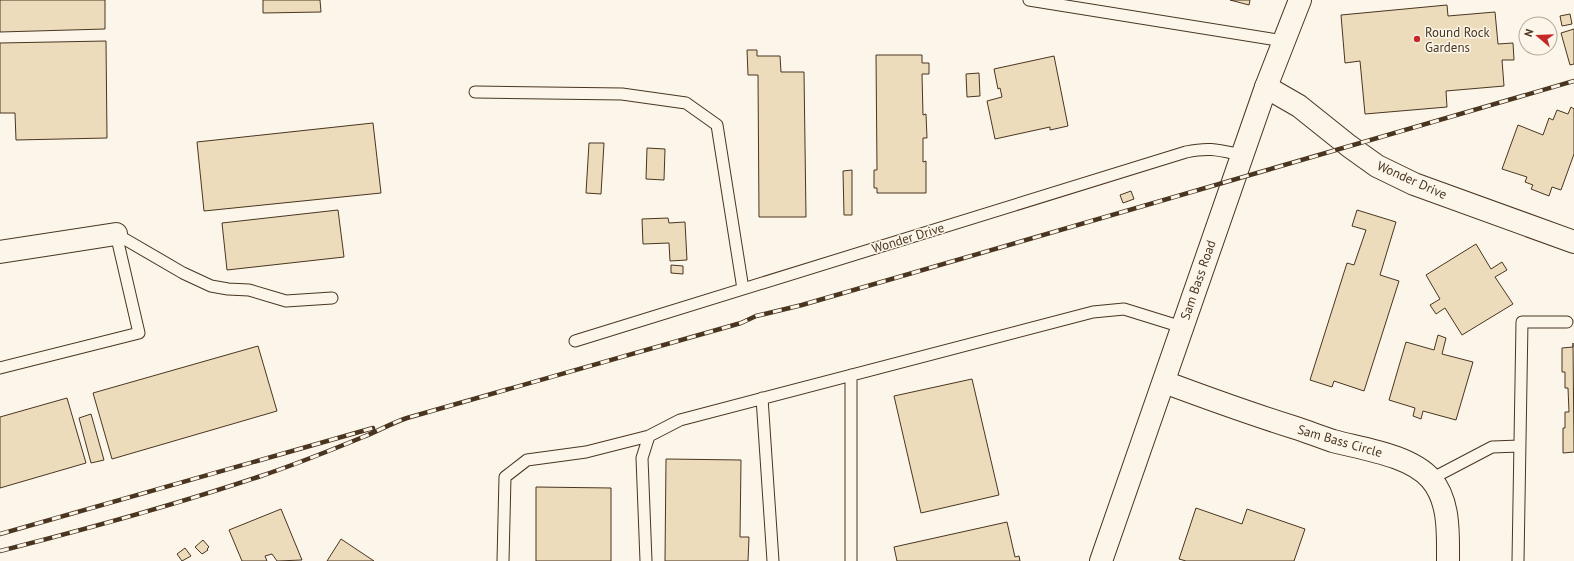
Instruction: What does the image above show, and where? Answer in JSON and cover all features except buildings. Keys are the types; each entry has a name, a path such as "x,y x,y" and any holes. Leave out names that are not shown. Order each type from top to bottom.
{"street":[{"name":"Sam Bass Road","path":"1101,561 1266,87 1300,0"},
{"name":"Wonder Drive","path":"1266,87 1299,106 1349,146 1377,166 1414,184 1574,242"},
{"path":"0,252 116,234"},
{"name":"Sam Bass Circle","path":"1164,382 1250,414 1333,440 1394,456 1415,467 1431,479 1442,499 1448,526 1448,561"}],"lane":[{"path":"1029,0 1091,5 1284,42"},
{"path":"474,92 622,94 686,103 717,125 743,289"},
{"name":"Wonder Drive","path":"575,341 1186,152 1202,149 1214,149 1242,155"},
{"path":"116,234 183,273 211,286 228,289 249,290 286,301 332,298"},
{"path":"0,368 139,332 116,234"},
{"path":"503,561 504,476 527,460 586,452 649,436 680,420 1093,312 1124,309 1182,327"},
{"path":"1518,561 1522,322 1568,322"},
{"path":"851,375 851,561"},
{"path":"762,398 773,561"},
{"path":"646,561 642,458 649,436"},
{"path":"1431,479 1492,447 1520,446"}],"railway":[{"path":"0,551 130,516 258,477 324,453 407,418 741,323 756,316 802,305 1574,81"},
{"path":"0,534 373,428"}],"place":[{"name":"Round Rock Gardens","path":"1417,39"}]}
